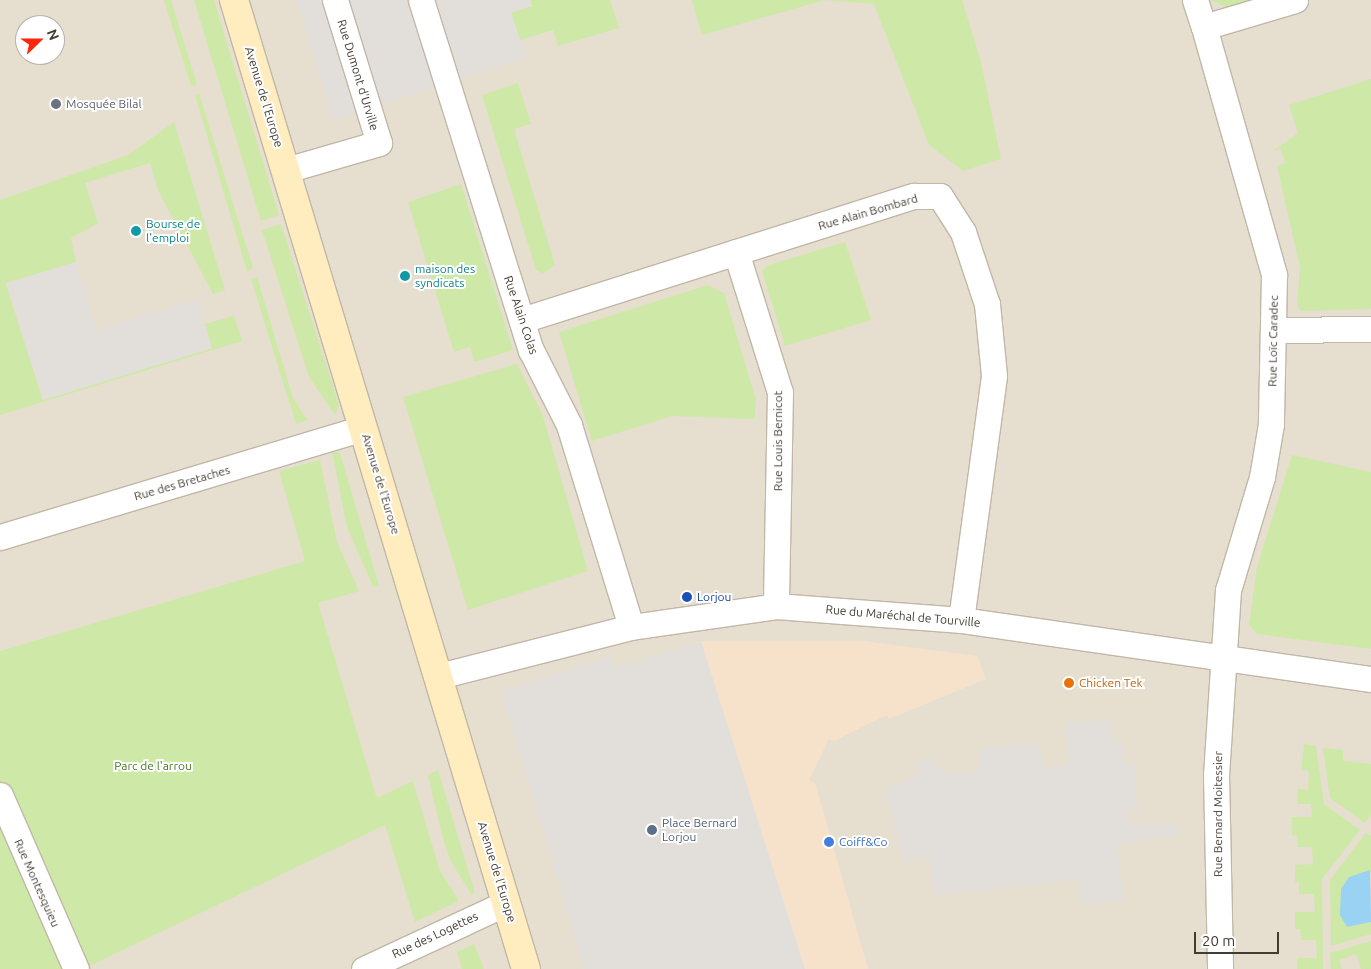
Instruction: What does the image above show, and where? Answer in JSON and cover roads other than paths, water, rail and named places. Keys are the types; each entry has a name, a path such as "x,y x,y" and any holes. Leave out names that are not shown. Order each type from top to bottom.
{"street":[{"name":"Avenue de l'Europe","path":"234,0 526,969"},
{"name":"Rue Dumont d'Urville","path":"286,170 379,143 335,0"},
{"name":"Rue Alain Colas","path":"420,0 531,350 569,425 630,627"},
{"name":"Rue Loïc Caradec","path":"1195,0 1270,252 1274,330 1271,424 1262,477 1228,590 1223,660"},
{"path":"1204,27 1295,0"},
{"name":"Rue Alain Bombard","path":"522,320 914,196 940,196 954,212 987,304 994,376 961,620"},
{"name":"Rue Louis Bernicot","path":"736,252 780,392 776,606"},
{"path":"1274,330 1371,329"},
{"name":"Rue des Bretaches","path":"0,537 364,428"},
{"name":"Rue du Maréchal de Tourville","path":"439,676 630,627 776,606 961,620 1223,660 1371,679"},
{"name":"Rue Bernard Moitessier","path":"1220,969 1216,774 1223,660"},
{"name":"Rue Montesquieu","path":"0,795 76,969"},
{"name":"Rue des Logettes","path":"364,969 506,903"}],"water":[{"path":"1370,870 1371,922 1347,927 1340,915 1341,889 1349,877"}],"place":[{"name":"Mosquée Bilal","path":"56,104"},
{"name":"Bourse de l'emploi","path":"136,231"},
{"name":"maison des syndicats","path":"405,276"},
{"name":"Lorjou","path":"687,597"},
{"name":"Chicken Tek","path":"1069,683"},
{"name":"Place Bernard Lorjou","path":"652,830"},
{"name":"Coiff&Co","path":"829,842"}],"park label":[{"name":"Parc de l'arrou","path":"153,766"}]}
